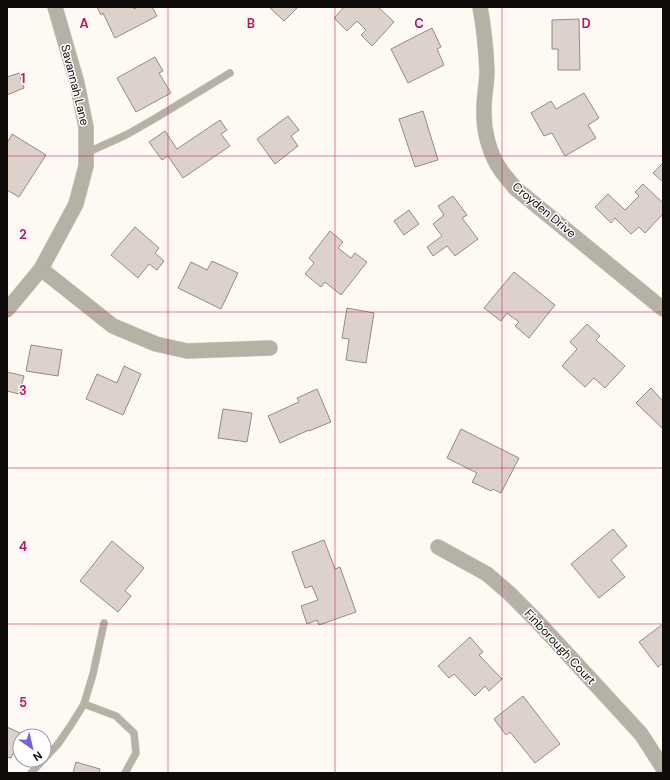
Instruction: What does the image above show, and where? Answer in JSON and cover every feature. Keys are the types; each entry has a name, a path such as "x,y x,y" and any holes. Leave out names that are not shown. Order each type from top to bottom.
{"street":[{"name":"Savannah Lane","path":"7,310 41,269 76,204 86,166 86,127 82,105 55,7"},
{"name":"Croyden Drive","path":"480,7 484,29 487,72 484,108 486,131 494,158 502,171 516,188 662,306"},
{"path":"41,269 113,326 156,344 187,351 270,348"},
{"name":"Finborough Court","path":"438,547 487,574 509,592 641,734 663,768"}],"lane":[{"path":"86,153 126,135 230,73"},
{"path":"52,751 84,704 93,674 104,623"},
{"path":"84,704 116,716 134,733 136,753 125,773"}],"building":[{"path":"97,7 133,7 134,9 137,7 152,7 157,16 115,38 103,13 101,15"},
{"path":"269,7 298,7 284,21"},
{"path":"344,7 378,7 394,22 372,46 361,35 366,30 357,21 347,31 334,18"},
{"path":"579,19 580,70 558,70 558,49 552,49 552,20"},
{"path":"432,28 441,47 437,49 444,65 408,83 391,49"},
{"path":"155,57 163,71 159,73 171,93 136,112 117,78"},
{"path":"19,73 24,88 7,95 7,77"},
{"path":"584,93 599,118 588,125 596,138 565,156 552,133 544,136 531,113 551,101 556,109"},
{"path":"423,111 438,160 415,167 399,119"},
{"path":"288,116 299,130 291,136 298,146 275,164 257,139"},
{"path":"220,120 227,130 221,134 230,146 183,178 168,156 162,160 149,142 165,131 177,149"},
{"path":"12,134 46,155 19,197 7,190 7,143"},
{"path":"663,163 663,182 653,173"},
{"path":"643,184 663,203 663,214 645,233 639,227 631,234 615,218 611,223 595,207 608,194 625,210 639,196 635,192"},
{"path":"453,196 467,215 462,218 478,239 455,256 447,246 433,256 427,247 442,236 433,224 444,215 438,206"},
{"path":"409,210 419,224 404,235 394,221"},
{"path":"135,227 159,248 155,253 164,261 157,270 149,264 138,278 111,255"},
{"path":"330,231 343,242 338,248 351,258 355,253 367,262 341,295 325,282 321,287 305,274 314,263 309,258"},
{"path":"212,261 238,273 221,309 178,288 191,262 207,270"},
{"path":"514,272 555,305 529,338 515,326 519,322 507,313 501,321 484,308"},
{"path":"347,308 374,313 366,363 346,360 349,339 342,338"},
{"path":"587,324 600,336 596,340 625,366 605,388 594,378 585,387 562,366 577,349 570,342"},
{"path":"31,345 62,350 58,376 26,371"},
{"path":"124,366 141,374 123,415 86,399 97,374 117,383"},
{"path":"7,372 24,376 19,394 7,391"},
{"path":"651,388 663,401 663,429 636,403"},
{"path":"317,389 331,422 280,443 268,416 299,402 297,398"},
{"path":"223,409 252,413 247,442 218,438"},
{"path":"461,429 519,458 501,493 493,489 491,491 472,482 477,473 447,458"},
{"path":"613,529 627,546 611,560 625,577 599,598 571,564"},
{"path":"324,540 335,569 340,567 356,612 319,625 317,620 307,624 301,606 318,600 312,586 305,588 292,552"},
{"path":"112,541 144,568 125,591 131,596 118,612 80,581"},
{"path":"663,624 663,663 658,667 639,642"},
{"path":"470,637 483,652 479,655 502,679 489,691 485,686 475,696 454,674 449,678 438,666"},
{"path":"523,696 560,744 535,763 510,732 506,735 494,719"},
{"path":"7,727 12,729 12,756 11,758 7,757"},
{"path":"76,762 100,769 99,773 73,773"}]}
